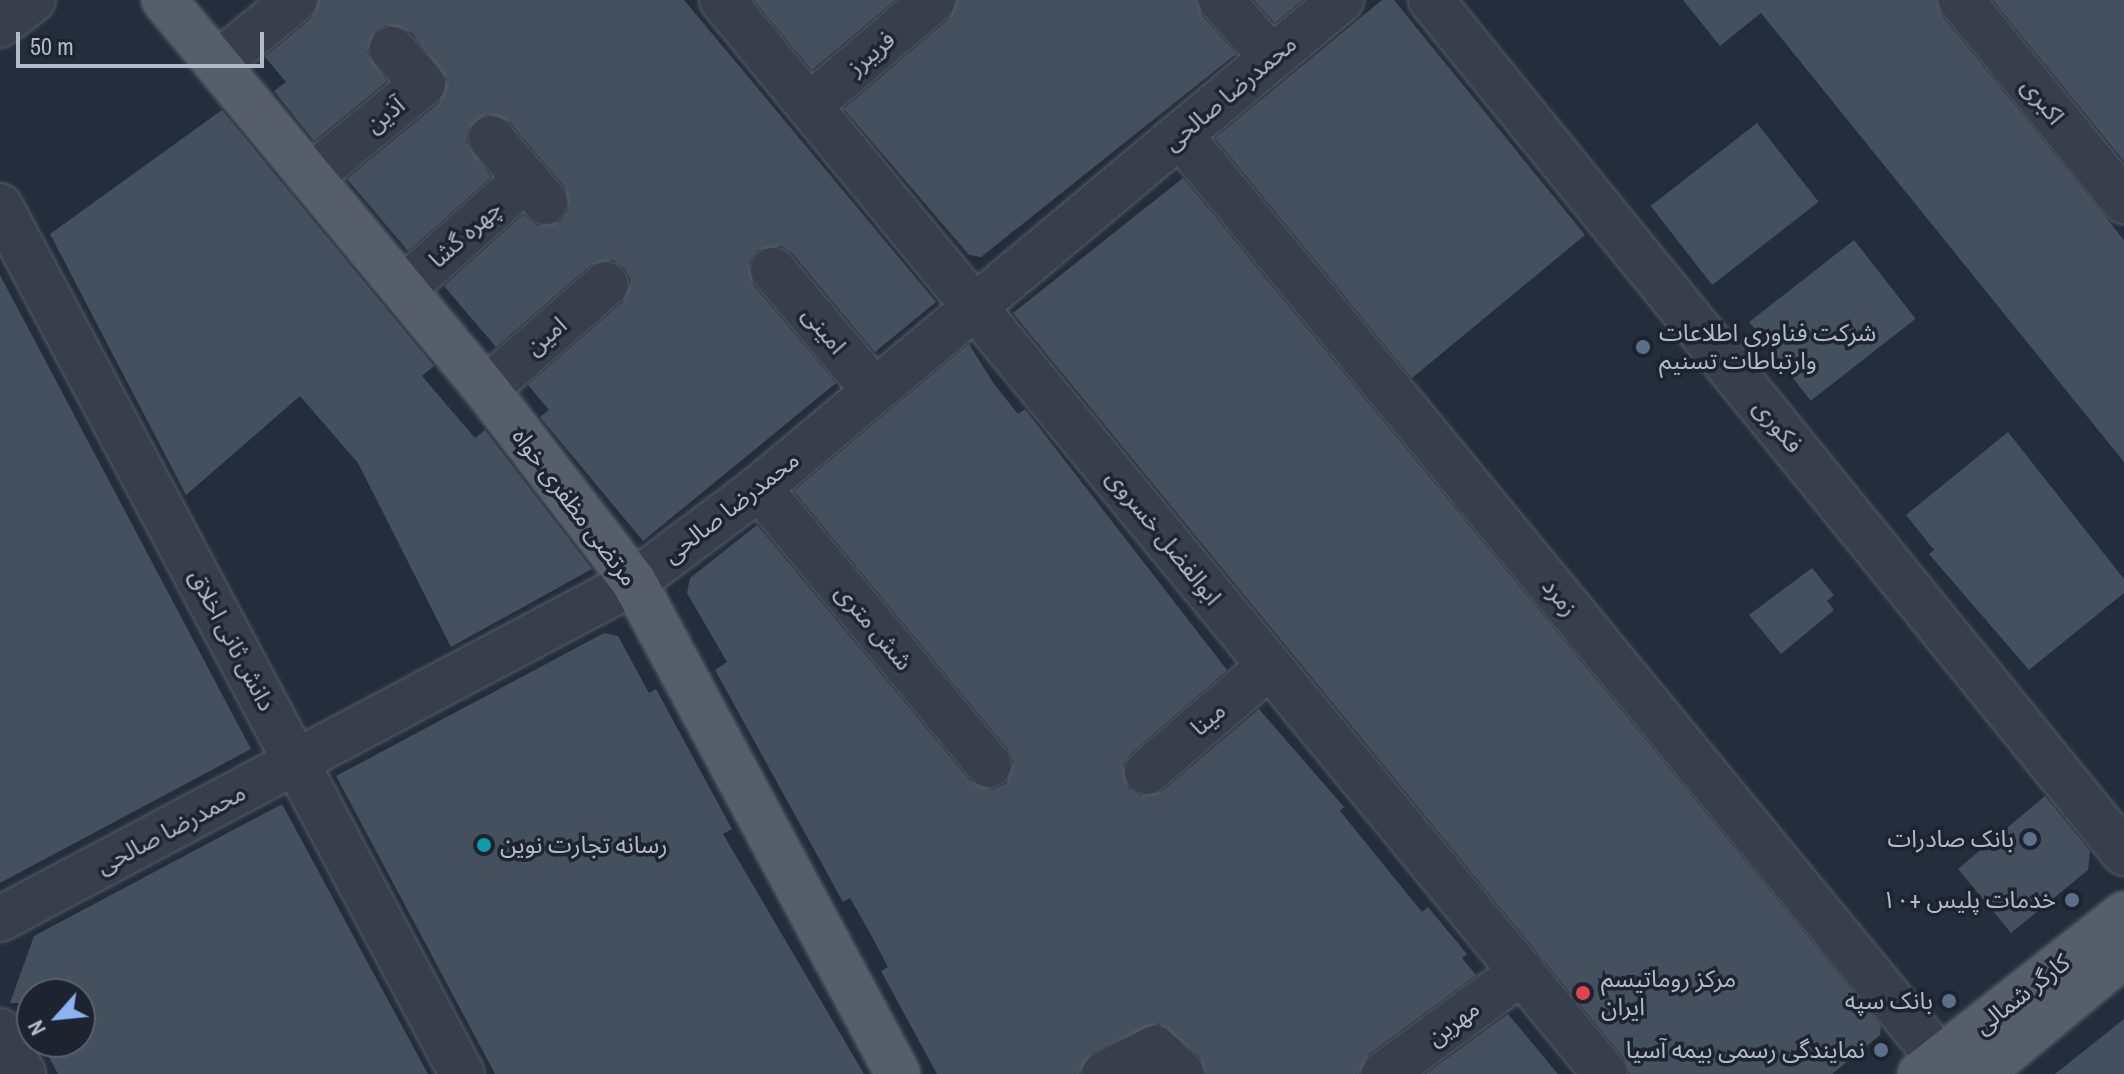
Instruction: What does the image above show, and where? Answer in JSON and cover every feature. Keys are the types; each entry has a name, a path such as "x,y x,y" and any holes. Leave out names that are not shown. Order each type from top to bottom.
{"main road":[{"name":"مرتضی مظفری خواه","path":"164,0 486,389 634,582 898,1074"},
{"name":"کارگر شمالی","path":"1930,1066 2124,914"},
{"name":"کارگر شمالی","path":"1980,1074 2124,955"}],"street":[{"path":"0,25 33,0"},
{"path":"217,64 295,0"},
{"name":"ابوالفضل خسروی","path":"722,0 1605,1074"},
{"name":"فریبرز","path":"809,106 933,0"},
{"path":"1221,0 1272,58"},
{"name":"محمدرضا صالحی","path":"0,919 634,582 759,488 1341,0"},
{"name":"فکوری","path":"1431,0 2124,853"},
{"name":"اکبری","path":"1961,0 2124,201"},
{"name":"آذین","path":"310,177 423,84 392,49"},
{"name":"زمرد","path":"1180,135 1930,1066"},
{"name":"چهره گشا","path":"403,289 536,190 491,138"},
{"name":"دانش ثانی اخلاق","path":"0,206 462,1074"},
{"name":"امینی","path":"773,270 875,391"},
{"name":"امین","path":"486,389 606,284"},
{"name":"شش متری","path":"759,488 989,765"},
{"name":"مینا","path":"1147,772 1270,666"},
{"name":"مهرین","path":"1384,1074 1522,972"},
{"path":"0,1031 23,1074"},
{"path":"1104,1074 1155,1048 1182,1074"}],"building":[{"path":"319,0 684,0 936,302 875,352 792,253 781,246 758,250 749,262 753,285 836,383 643,541 540,417 549,410 528,385 623,302 631,280 625,268 613,260 590,265 496,347 444,286 523,215 537,226 560,222 569,210 565,187 510,122 486,114 468,129 466,142 491,177 408,251 347,179 439,103 447,79 411,32 386,25 375,31 367,53 387,81 314,141 274,91 286,82 265,57 311,19"},
{"path":"754,0 895,0 812,70"},
{"path":"957,0 1197,0 1202,16 1236,54 981,257 969,255 844,109 949,19"},
{"path":"1254,0 1302,0 1275,23"},
{"path":"1382,0 1394,0 1585,235 1412,378 1215,138"},
{"path":"1683,0 1937,0 1942,16 2124,240 2124,462 1761,13 1720,46"},
{"path":"1993,0 2124,0 2124,161"},
{"path":"222,110 434,366 422,376 475,438 485,430 592,569 451,647 358,463 300,396 186,495 50,234"},
{"path":"1757,123 1819,202 1712,285 1651,206"},
{"path":"1183,178 1881,1026 1880,1035 1832,1074 1630,1074 1624,1058 1013,313"},
{"path":"1854,240 1916,319 1811,401 1749,322"},
{"path":"0,275 251,749 0,883"},
{"path":"969,344 994,384 1018,414 1025,409 1227,670 1130,754 1123,765 1128,788 1140,796 1163,791 1259,709 1344,807 1340,811 1422,912 1428,907 1467,954 1462,958 1476,975 1369,1054 1359,1074 1206,1074 1199,1056 1158,1023 1093,1052 1079,1074 937,1074 881,971 888,967 870,933 850,898 843,902 715,670 727,662 687,593 690,578 757,525 970,781 992,790 1006,784 1014,762 1008,749 794,491"},
{"path":"2008,432 2124,579 2124,593 2029,670 1929,554 1934,550 1906,515"},
{"path":"1812,568 1834,595 1827,601 1834,610 1781,654 1749,615"},
{"path":"604,633 618,636 649,693 656,689 732,829 723,834 864,1074 495,1074 336,776"},
{"path":"2045,796 2090,851 2088,870 2011,933 1958,869"},
{"path":"282,804 428,1074 58,1074 50,1058 96,1058 96,978 19,978 34,936"},
{"path":"16,986 16,1003 10,1003"},
{"path":"1508,1014 1558,1074 1426,1074"},
{"path":"2124,1019 2124,1074 2055,1074 2094,1043"}],"place":[{"name":"شرکت فناوری اطلاعات وارتباطات تسنیم","path":"1643,347"},
{"name":"بانک صادرات","path":"2030,839"},
{"name":"رسانه تجارت نوین","path":"484,845"},
{"name":"خدمات پلیس +۱۰","path":"2072,900"},
{"name":"مرکز روماتیسم ایران","path":"1583,993"},
{"name":"بانک سپه","path":"1949,1001"},
{"name":"نمایندگی رسمی بیمه آسیا","path":"1881,1050"}]}
